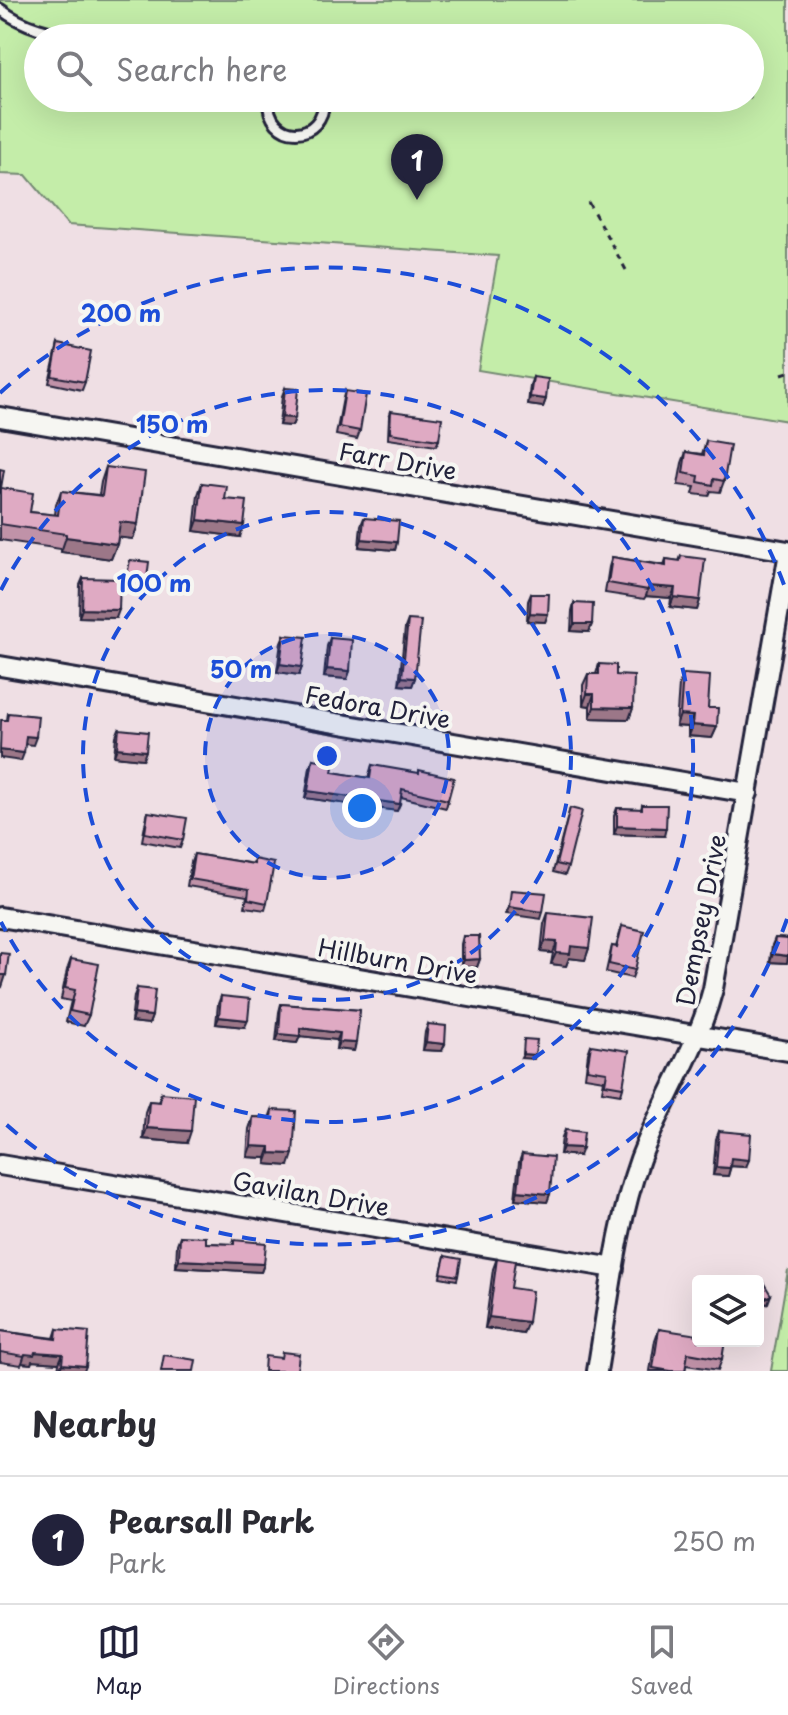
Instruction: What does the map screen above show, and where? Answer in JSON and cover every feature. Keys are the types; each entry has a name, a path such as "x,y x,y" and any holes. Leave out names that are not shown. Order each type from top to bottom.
{"street":[{"name":"Farr Drive","path":"0,417 788,551"},
{"name":"Dempsey Drive","path":"597,1371 627,1205 642,1155 699,1035 713,989 788,558"},
{"name":"Fedora Drive","path":"0,666 748,793"},
{"name":"Hillburn Drive","path":"0,917 788,1051"},
{"name":"Gavilan Drive","path":"0,1165 614,1268"}],"lane":[{"path":"0,9 24,24"},
{"path":"269,112 272,120 291,132 302,132 313,127 323,112"}],"path":[{"path":"588,202 626,270"},
{"path":"782,374 788,372"}],"green space":[{"path":"0,0 788,0 788,421 478,370 498,256 68,225 26,175 0,174"},
{"path":"788,1270 788,1371 771,1371"}],"building":[{"path":"58,344 91,351 85,382 52,376"},
{"path":"533,377 548,379 546,399 530,397"},
{"path":"285,388 298,389 295,418 282,417"},
{"path":"345,391 366,394 360,431 339,427"},
{"path":"391,411 442,418 439,440 390,433"},
{"path":"706,441 730,445 724,481 714,479 713,485 698,482 699,476 683,473 686,452 704,455"},
{"path":"106,467 145,472 138,524 120,522 117,544 0,524 0,469 4,470 1,488 33,493 30,512 58,515 61,491 102,496"},
{"path":"202,483 227,486 225,499 247,501 244,525 198,520"},
{"path":"364,518 399,521 397,542 362,539"},
{"path":"681,556 705,559 700,600 674,597 675,588 649,586 648,590 608,583 612,557 666,566 666,559 680,561"},
{"path":"130,560 149,562 147,578 127,576"},
{"path":"83,578 120,579 119,610 82,609"},
{"path":"531,594 549,594 548,614 530,613"},
{"path":"574,603 593,604 592,624 574,624"},
{"path":"408,620 421,621 415,678 402,677"},
{"path":"284,635 306,637 302,667 280,664"},
{"path":"330,638 352,640 350,671 327,669"},
{"path":"599,664 616,665 616,675 634,676 633,708 594,707 594,694 587,694 588,674 599,674"},
{"path":"683,674 710,676 708,708 718,708 717,727 692,725 693,716 680,715"},
{"path":"8,713 38,716 36,737 26,736 24,753 0,750 1,720 7,720"},
{"path":"119,729 148,732 146,751 117,748"},
{"path":"313,759 334,762 332,772 370,778 372,765 419,773 419,770 454,778 448,800 402,789 400,804 308,791"},
{"path":"642,805 667,805 666,828 617,826 617,808 642,809"},
{"path":"570,808 582,811 568,867 556,864"},
{"path":"148,812 187,818 183,840 145,833"},
{"path":"194,854 254,864 254,859 274,863 267,903 248,899 249,889 190,879"},
{"path":"511,890 546,893 543,912 509,907"},
{"path":"548,913 593,918 589,948 571,946 570,954 556,953 557,942 545,941"},
{"path":"622,926 644,931 635,970 609,964 612,946 617,947"},
{"path":"463,936 479,936 480,959 464,960"},
{"path":"775,938 788,939 788,956 773,954"},
{"path":"0,953 9,954 6,975 0,975"},
{"path":"71,959 99,964 89,1015 70,1011 75,990 65,988"},
{"path":"137,988 155,990 152,1016 134,1014"},
{"path":"221,996 250,999 248,1020 219,1017"},
{"path":"281,1004 360,1010 356,1043 339,1042 340,1033 300,1028 300,1036 279,1034"},
{"path":"428,1024 446,1026 445,1044 426,1042"},
{"path":"524,1039 537,1040 535,1055 523,1054"},
{"path":"591,1045 629,1051 623,1087 605,1084 607,1072 587,1069"},
{"path":"161,1093 194,1096 191,1131 147,1128 149,1101 160,1102"},
{"path":"272,1110 296,1111 293,1154 270,1153 270,1147 251,1146 253,1117 271,1118"},
{"path":"565,1130 584,1132 582,1148 563,1147"},
{"path":"719,1131 751,1134 749,1160 731,1158 730,1168 716,1167"},
{"path":"522,1154 553,1157 550,1194 518,1191"},
{"path":"180,1236 206,1237 206,1243 234,1244 234,1240 266,1243 264,1264 179,1260"},
{"path":"445,1256 461,1259 458,1276 441,1273"},
{"path":"497,1258 515,1261 511,1288 532,1291 528,1322 489,1317"},
{"path":"764,1284 771,1295 764,1299"},
{"path":"57,1329 89,1332 86,1366 62,1364 63,1354 35,1352 34,1355 24,1356 0,1352 0,1331 56,1339"},
{"path":"659,1329 692,1334 692,1347 724,1347 722,1359 688,1353 685,1371 653,1368"},
{"path":"282,1352 299,1354 297,1371 264,1371 265,1356 281,1358"},
{"path":"164,1355 196,1360 194,1371 161,1371"}],"place":[{"name":"Pearsall Park","path":"417,200"}]}
